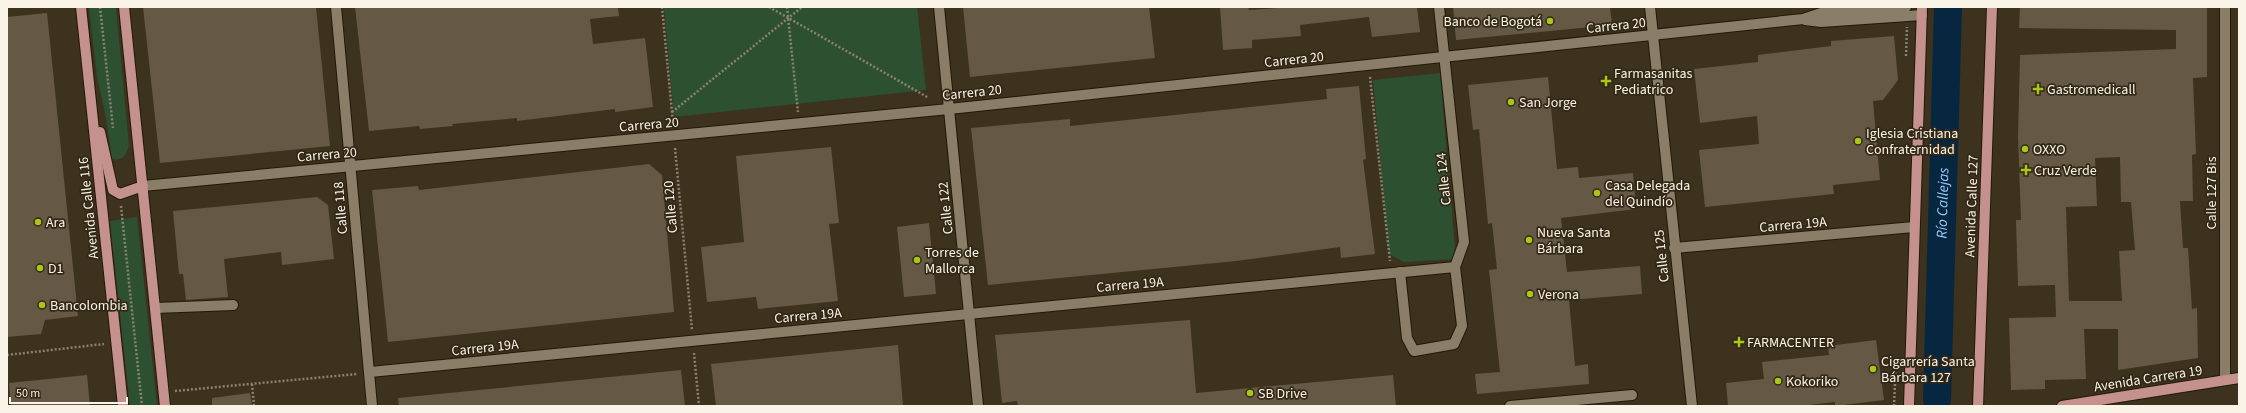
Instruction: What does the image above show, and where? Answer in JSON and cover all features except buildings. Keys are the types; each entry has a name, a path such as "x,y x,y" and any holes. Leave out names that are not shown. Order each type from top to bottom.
{"main road":[{"name":"Avenida Calle 116","path":"81,7 123,406"},
{"path":"124,7 165,406"},
{"name":"Avenida Calle 127","path":"1978,406 1992,7"},
{"path":"1909,406 1922,11"},
{"path":"87,61 105,161 113,190 120,194 143,186"},
{"name":"Avenida Carrera 19","path":"2062,406 2239,378"}],"street":[{"name":"Calle 118","path":"336,7 372,406"},
{"name":"Calle 122","path":"939,7 978,406"},
{"name":"Calle 124","path":"1396,273 1407,338 1414,351 1454,344 1462,326 1455,267 1464,242 1439,7"},
{"name":"Calle 125","path":"1650,7 1674,248 1692,406"},
{"name":"Carrera 20","path":"143,186 949,109 1445,58 1803,19 1821,14 1906,7"},
{"name":"Calle 127 Bis","path":"2225,7 2225,380"},
{"name":"Carrera 20","path":"1821,14 1922,11"},
{"name":"Carrera 19A","path":"1674,248 1914,227"},
{"name":"Carrera 19A","path":"370,372 693,339 1455,267"},
{"path":"155,308 233,305"},
{"path":"1510,406 1632,395"}],"path":[{"path":"100,7 113,130"},
{"name":"Calle 120","path":"662,7 699,406"},
{"path":"769,7 930,98"},
{"path":"787,7 799,123"},
{"path":"672,112 802,7"},
{"path":"1369,66 1396,273"},
{"path":"121,205 142,406"},
{"path":"7,354 116,342"},
{"path":"163,392 370,372"},
{"path":"252,384 254,406"}],"green space":[{"path":"89,7 116,7 129,146 125,155 119,159 112,159 105,113 97,77"},
{"path":"664,7 917,7 926,90 674,117"},
{"path":"1440,73 1456,259 1404,262 1389,254 1373,80"},
{"path":"137,217 157,406 130,406 110,221"}],"waterway":[{"name":"Río Callejas","path":"1937,399 1948,7"}],"place":[{"name":"Banco de Bogotá","path":"1550,21"},
{"name":"Farmasanitas Pediatrico","path":"1606,81"},
{"name":"Gastromedicall","path":"2038,89"},
{"name":"San Jorge","path":"1511,102"},
{"name":"Iglesia Cristiana Confraternidad","path":"1858,141"},
{"name":"OXXO","path":"2025,149"},
{"name":"Cruz Verde","path":"2026,170"},
{"name":"Casa Delegada del Quindío","path":"1597,193"},
{"name":"Ara","path":"38,222"},
{"name":"Nueva Santa Bárbara","path":"1529,240"},
{"name":"Torres de Mallorca","path":"917,260"},
{"name":"D1","path":"40,268"},
{"name":"Verona","path":"1530,294"},
{"name":"Bancolombia","path":"42,305"},
{"name":"FARMACENTER","path":"1739,342"},
{"name":"Cigarrería Santa Bárbara 127","path":"1873,369"},
{"name":"Kokoriko","path":"1778,381"},
{"name":"SB Drive","path":"1250,393"}]}
